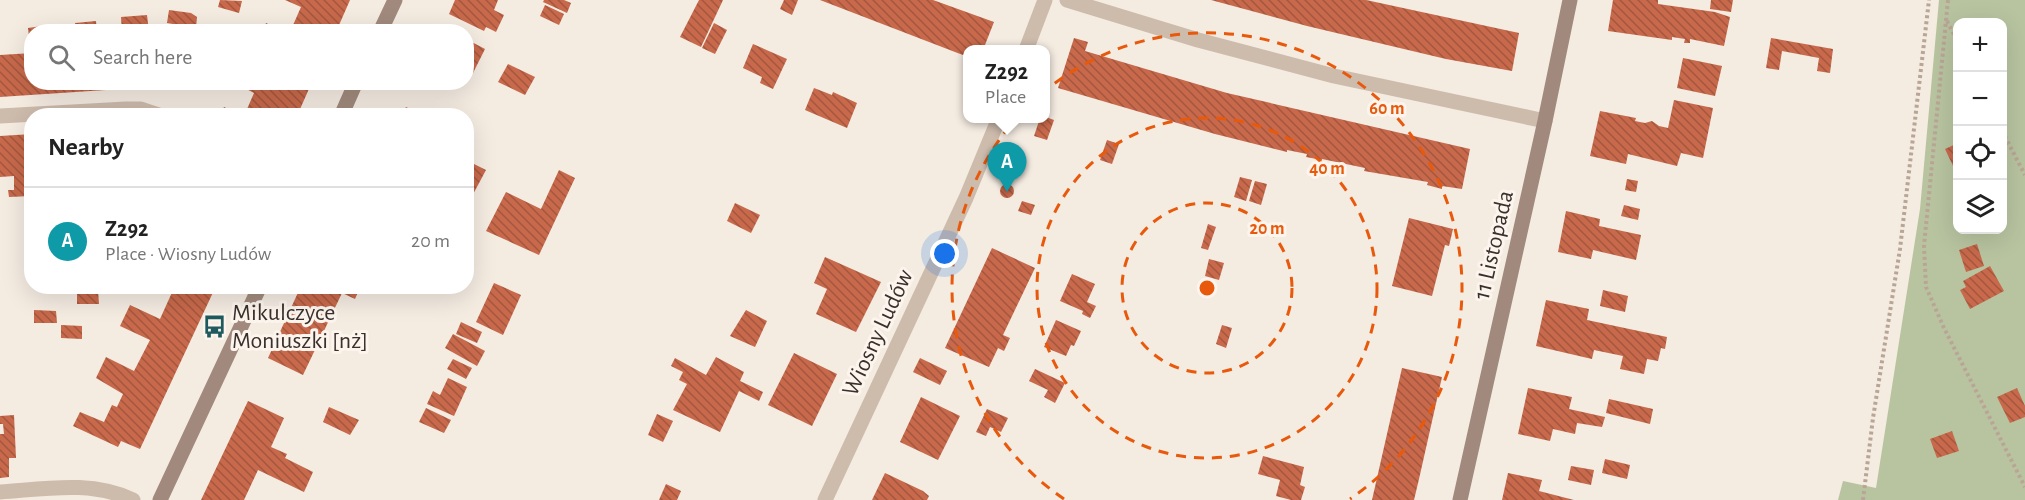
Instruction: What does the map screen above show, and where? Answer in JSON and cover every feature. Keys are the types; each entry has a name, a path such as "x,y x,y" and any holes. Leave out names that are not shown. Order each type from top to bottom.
{"street":[{"path":"384,24 395,0"},
{"path":"1028,45 1045,0"},
{"path":"1067,0 1198,40 1334,76 1545,120"},
{"name":"11 Listopada","path":"1460,500 1570,0"},
{"path":"345,108 352,90"},
{"path":"0,116 24,115"},
{"name":"Wiosny Ludów","path":"825,500 962,209 997,123"},
{"path":"160,500 256,294"},
{"path":"0,492 84,487 105,489 133,500"}],"path":[{"path":"1863,500 1873,418 1900,249 1929,0"},
{"path":"1948,0 1924,246 1926,286 1944,328 2025,487"},
{"path":"1946,20 1953,33"},
{"path":"2007,141 2025,175"}],"green space":[{"path":"1939,0 2025,0 2025,500 1838,500 1843,481 1876,488 1920,209"}],"building":[{"path":"220,0 242,1 239,13 218,7"},
{"path":"285,0 350,0 340,24 294,24 301,7"},
{"path":"455,0 498,0 494,10 504,15 496,32 486,27 484,31 474,24 449,14"},
{"path":"544,0 564,0 571,3 567,13 543,2"},
{"path":"699,0 723,0 701,47 680,37"},
{"path":"784,0 798,0 792,15 780,9"},
{"path":"820,0 933,0 994,22 985,45 963,45 963,55"},
{"path":"1211,0 1366,0 1519,33 1512,71 1446,59 1307,26"},
{"path":"1613,0 1658,0 1658,4 1715,12 1730,17 1724,46 1690,39 1690,43 1684,43 1685,39 1672,37 1672,40 1608,31"},
{"path":"1711,0 1733,0 1731,12 1710,9"},
{"path":"545,5 564,14 559,25 540,16"},
{"path":"169,10 191,13 197,17 196,24 167,23"},
{"path":"147,15 148,24 121,24 121,17"},
{"path":"96,21 96,24 75,24"},
{"path":"714,23 727,30 715,54 702,48"},
{"path":"1074,38 1088,42 1085,51 1227,93 1470,149 1462,189 1442,186 1442,189 1427,185 1428,182 1364,171 1365,168 1306,157 1307,154 1287,150 1287,152 1215,134 1058,88"},
{"path":"1771,38 1833,49 1830,73 1817,71 1819,58 1782,51 1779,70 1766,68"},
{"path":"474,43 485,49 474,71"},
{"path":"753,44 787,59 773,89 760,83 762,77 743,68"},
{"path":"24,54 24,90 106,90 0,97 0,55"},
{"path":"1683,58 1722,66 1715,96 1677,88"},
{"path":"508,64 535,77 525,95 498,82"},
{"path":"814,88 832,95 833,92 857,103 847,128 805,110"},
{"path":"248,90 308,90 301,108 247,108 254,93"},
{"path":"1674,100 1713,108 1703,158 1681,153 1677,166 1628,154 1626,164 1590,156 1600,111 1636,118 1635,121 1645,123 1652,121 1668,128"},
{"path":"1050,118 1054,120 1047,140 1034,136 1038,123 1050,123"},
{"path":"24,134 24,196 9,197 8,190 14,190 14,176 0,177 0,136"},
{"path":"1107,140 1119,144 1112,164 1100,160"},
{"path":"1953,145 1953,166 1945,149"},
{"path":"474,164 486,170 474,192"},
{"path":"559,170 575,178 539,255 486,231 506,192 541,209"},
{"path":"1240,177 1252,180 1246,201 1234,197"},
{"path":"1627,179 1638,181 1636,192 1625,190"},
{"path":"1255,181 1267,184 1261,205 1249,201"},
{"path":"1004,184 1010,184 1014,191 1010,198 1004,198 1000,194 1000,188"},
{"path":"1022,201 1035,205 1031,215 1018,211"},
{"path":"735,203 760,215 751,233 727,221"},
{"path":"1624,205 1640,209 1638,220 1621,216"},
{"path":"1566,211 1600,219 1599,226 1641,235 1636,260 1593,250 1591,259 1558,252"},
{"path":"1409,218 1453,229 1449,246 1445,245 1432,296 1392,286"},
{"path":"1208,224 1216,227 1208,250 1201,248"},
{"path":"1977,244 1984,266 1966,272 1959,250"},
{"path":"992,248 1035,268 1003,335 1010,338 1004,351 998,348 989,367 945,348"},
{"path":"825,257 881,282 856,332 816,314 827,289 814,283"},
{"path":"1209,259 1224,263 1219,280 1205,276"},
{"path":"1990,266 2004,291 1970,309 1960,290 1966,287 1963,281"},
{"path":"1072,274 1095,284 1087,302 1096,306 1090,318 1082,314 1083,311 1060,301"},
{"path":"494,283 521,295 503,335 476,322"},
{"path":"1603,290 1628,296 1625,312 1600,306"},
{"path":"77,294 98,294 99,304 77,304"},
{"path":"171,294 212,294 140,449 121,441 118,447 73,426 80,412 104,422 112,405 117,407 123,394 96,378 106,357 134,371 150,340 120,326 130,305 160,319"},
{"path":"297,294 342,294 303,375 268,358"},
{"path":"344,294 357,294 355,299"},
{"path":"1546,300 1589,309 1587,320 1667,337 1665,349 1661,348 1658,361 1647,359 1644,374 1620,369 1623,356 1594,350 1592,359 1536,346"},
{"path":"34,310 56,311 57,323 34,323"},
{"path":"746,310 767,321 755,347 730,336"},
{"path":"1056,320 1081,331 1066,356 1044,347"},
{"path":"461,322 482,332 477,343 456,334"},
{"path":"61,325 82,326 82,339 61,338"},
{"path":"1222,325 1232,328 1226,348 1216,344"},
{"path":"453,334 485,351 477,366 445,348"},
{"path":"794,353 837,374 812,426 768,405"},
{"path":"716,357 744,372 740,381 763,392 759,401 739,391 720,432 673,410 687,384 679,380 683,372 671,366 675,358 706,375"},
{"path":"920,358 947,371 940,385 913,372"},
{"path":"453,359 472,368 466,379 447,369"},
{"path":"1402,368 1442,377 1419,479 1414,500 1372,500"},
{"path":"1035,369 1065,383 1055,403 1044,397 1048,390 1029,381"},
{"path":"448,378 467,387 454,416 427,404 433,391 440,395"},
{"path":"1528,388 1572,397 1569,409 1605,417 1602,427 1577,423 1575,434 1553,429 1550,441 1518,434"},
{"path":"2017,388 2025,406 2025,417 2010,423 1997,397"},
{"path":"921,397 960,416 938,460 900,442"},
{"path":"1609,399 1653,409 1650,424 1606,413"},
{"path":"248,401 284,418 271,447 287,454 285,458 313,472 304,492 258,470 244,500 201,500"},
{"path":"329,407 359,420 350,435 323,422"},
{"path":"426,408 451,420 444,433 419,422"},
{"path":"987,409 1008,418 1001,432 990,427 986,436 976,432"},
{"path":"657,414 673,421 663,442 648,435"},
{"path":"14,415 16,458 9,458 9,477 0,478 0,434 4,434 0,416"},
{"path":"1952,431 1959,451 1937,458 1930,439"},
{"path":"1263,456 1304,467 1300,485 1305,487 1301,500 1276,496 1280,480 1258,474"},
{"path":"1605,459 1630,465 1627,479 1602,473"},
{"path":"1571,466 1594,470 1591,485 1568,480"},
{"path":"885,473 923,491 929,496 927,500 872,500"},
{"path":"1508,473 1542,480 1539,491 1574,500 1502,500"},
{"path":"666,484 681,491 677,500 659,500"}],"place":[{"name":"Z292","path":"1007,192"},
{"name":"Mikulczyce Moniuszki [nż]","path":"214,327"}]}
